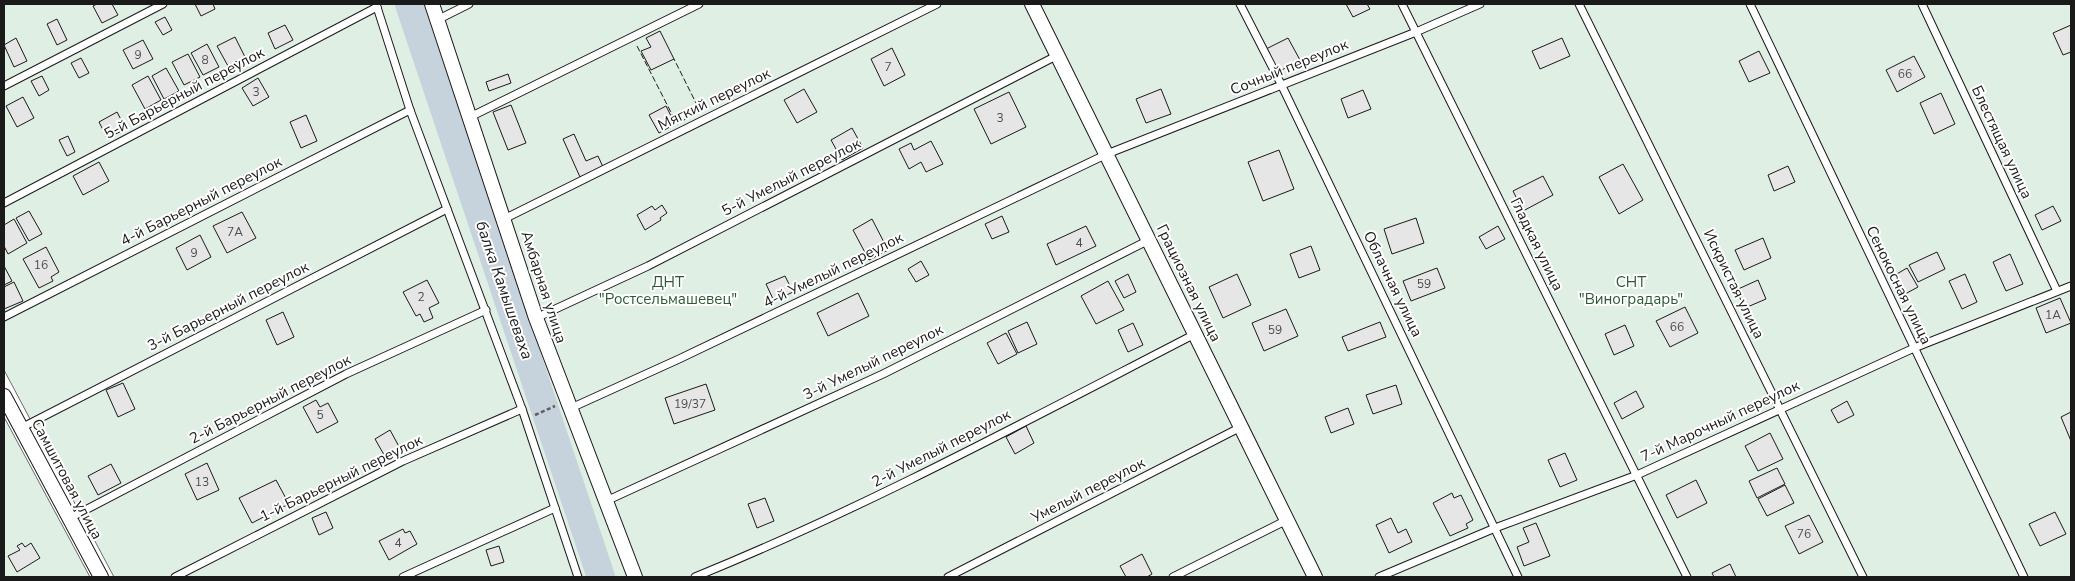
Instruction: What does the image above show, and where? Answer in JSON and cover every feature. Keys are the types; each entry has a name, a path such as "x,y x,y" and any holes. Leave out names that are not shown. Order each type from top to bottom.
{"street":[{"name":"Амбарная улица","path":"432,4 536,318 635,577"},
{"name":"Грациозная улица","path":"1032,4 1315,577"},
{"name":"Самшитовая улица","path":"4,396 101,577"}],"lane":[{"path":"4,86 163,4"},
{"path":"436,20 469,4"},
{"path":"470,117 699,4"},
{"name":"Мягкий переулок","path":"504,219 937,4"},
{"name":"Облачная улица","path":"1240,4 1281,84 1518,577"},
{"name":"Гладкая улица","path":"1402,4 1687,577"},
{"name":"Сочный переулок","path":"1107,154 1416,32 1480,4"},
{"name":"Искристая улица","path":"1579,4 1863,577"},
{"name":"Сенокосная улица","path":"1750,4 2024,577"},
{"name":"Блестящая улица","path":"1922,4 2057,291"},
{"path":"377,5 410,110 522,409 578,577"},
{"name":"5-й Барьерный переулок","path":"4,202 377,5"},
{"name":"5-й Умелый переулок","path":"536,318 648,266 1058,55"},
{"name":"4-й Барьерный переулок","path":"4,317 410,110"},
{"name":"4-й Умелый переулок","path":"568,405 679,359 1107,154"},
{"name":"3-й Барьерный переулок","path":"21,428 448,209"},
{"name":"3-й Умелый переулок","path":"606,501 882,374 1149,240"},
{"name":"7-й Марочный переулок","path":"1379,577 1495,528 1637,475 1914,348 2071,286"},
{"name":"2-й Барьерный переулок","path":"70,518 346,374 486,310"},
{"name":"2-й Умелый переулок","path":"695,577 775,544 933,469 1195,334"},
{"name":"1-й Барьерный переулок","path":"175,577 403,461 522,409"},
{"name":"Умелый переулок","path":"948,577 1241,427"},
{"path":"403,577 555,508"},
{"path":"1173,577 1287,520"}],"path":[{"path":"525,419 568,405"}],"green space":[{"path":"4,4 2071,4 2071,577 114,577 4,370"},
{"path":"4,417 90,577 4,577"}],"building":[{"path":"97,4 112,4 118,15 102,23 93,6"},
{"path":"195,4 213,4 215,9 201,16"},
{"path":"1346,4 1367,4 1370,9 1353,17"},
{"path":"165,17 172,30 163,35 155,22"},
{"path":"57,19 67,40 57,45 47,24"},
{"path":"285,25 293,40 275,49 268,33"},
{"path":"2071,25 2071,52 2063,55 2053,33"},
{"path":"660,31 674,59 651,70 641,51 651,47 646,38"},
{"path":"235,37 245,57 228,66 217,46"},
{"path":"16,38 27,61 14,67 4,45"},
{"path":"1288,38 1300,60 1278,72 1266,49"},
{"path":"1562,38 1570,56 1540,69 1532,51"},
{"path":"143,40 153,59 133,69 123,50"},
{"path":"207,44 219,67 203,75 191,53"},
{"path":"892,48 905,75 884,86 871,59"},
{"path":"1759,51 1770,73 1749,82 1739,61"},
{"path":"188,54 200,77 184,85 172,62"},
{"path":"1914,56 1925,77 1897,92 1886,70"},
{"path":"81,58 89,73 79,78 71,63"},
{"path":"166,68 179,91 164,99 152,76"},
{"path":"508,74 511,83 489,91 486,82"},
{"path":"42,76 49,90 39,96 31,81"},
{"path":"148,76 161,100 145,109 132,85"},
{"path":"258,78 269,97 253,106 242,88"},
{"path":"804,89 817,112 797,123 784,100"},
{"path":"1161,89 1171,114 1146,123 1136,99"},
{"path":"1363,90 1371,109 1348,118 1341,99"},
{"path":"1009,92 1026,127 991,144 974,109"},
{"path":"1941,93 1955,124 1934,134 1920,103"},
{"path":"23,97 34,118 17,127 6,106"},
{"path":"511,105 526,143 508,150 493,112"},
{"path":"666,106 675,124 659,133 649,115"},
{"path":"117,112 126,129 107,138 99,122"},
{"path":"306,115 317,141 301,148 290,122"},
{"path":"852,128 863,148 842,160 831,140"},
{"path":"574,134 586,161 598,156 603,167 580,177 563,139"},
{"path":"68,136 75,152 67,156 59,140"},
{"path":"931,141 943,164 926,172 921,162 909,169 899,149 911,143 914,150"},
{"path":"1279,150 1294,189 1263,201 1248,162"},
{"path":"99,162 109,181 83,195 73,176"},
{"path":"1623,164 1643,200 1619,214 1599,177"},
{"path":"1788,166 1795,182 1774,191 1768,175"},
{"path":"1543,176 1553,195 1523,211 1513,191"},
{"path":"662,205 667,213 660,218 661,220 645,230 637,215 652,206 655,210"},
{"path":"2053,206 2061,221 2042,230 2035,215"},
{"path":"29,211 42,234 29,241 16,218"},
{"path":"242,212 256,238 227,253 213,226"},
{"path":"1002,216 1009,232 992,239 985,224"},
{"path":"1416,218 1424,243 1392,254 1384,229"},
{"path":"14,219 27,243 8,254 4,246 4,225"},
{"path":"872,219 888,250 869,260 853,230"},
{"path":"1086,226 1096,246 1056,265 1047,244"},
{"path":"1498,226 1505,239 1486,249 1479,237"},
{"path":"200,235 211,257 187,270 176,248"},
{"path":"1763,238 1771,258 1744,270 1735,250"},
{"path":"1311,246 1320,270 1299,278 1290,254"},
{"path":"46,247 59,272 51,277 53,281 39,288 23,259"},
{"path":"1937,252 1945,269 1918,282 1909,265"},
{"path":"2010,254 2023,284 2006,291 1993,262"},
{"path":"921,261 929,275 916,282 908,269"},
{"path":"4,266 12,281 4,285"},
{"path":"1437,268 1445,288 1411,301 1403,281"},
{"path":"1907,268 1918,287 1905,294 1895,275"},
{"path":"1128,274 1136,292 1124,298 1115,281"},
{"path":"1237,274 1251,305 1223,318 1209,287"},
{"path":"1965,274 1977,302 1962,309 1949,281"},
{"path":"785,276 793,292 774,301 766,284"},
{"path":"427,280 439,303 429,308 433,318 424,322 420,314 416,316 403,292"},
{"path":"1758,280 1766,299 1745,308 1736,290"},
{"path":"1108,281 1124,310 1096,324 1081,296"},
{"path":"14,282 23,301 4,309 4,287"},
{"path":"858,293 869,316 828,336 817,313"},
{"path":"2060,298 2071,323 2046,333 2036,308"},
{"path":"1685,307 1698,333 1670,347 1656,321"},
{"path":"1286,309 1298,336 1264,351 1252,323"},
{"path":"283,312 294,337 277,345 266,320"},
{"path":"1027,322 1037,344 1018,353 1008,331"},
{"path":"1380,322 1386,337 1348,351 1342,337"},
{"path":"1133,323 1143,345 1128,352 1118,330"},
{"path":"1625,325 1634,346 1614,355 1605,334"},
{"path":"1006,333 1017,354 998,364 987,343"},
{"path":"123,383 135,409 118,417 106,390"},
{"path":"706,384 715,410 674,424 665,398"},
{"path":"1396,385 1402,404 1373,414 1366,395"},
{"path":"1636,391 1644,407 1622,419 1614,403"},
{"path":"316,400 320,407 328,403 338,422 317,433 303,407"},
{"path":"1847,401 1854,415 1838,423 1831,410"},
{"path":"1348,408 1354,424 1331,433 1325,417"},
{"path":"2071,412 2071,441 2061,417"},
{"path":"1026,426 1034,443 1015,454 1006,437"},
{"path":"390,430 402,452 387,460 375,439"},
{"path":"1770,433 1783,459 1758,471 1745,446"},
{"path":"1565,453 1577,480 1560,487 1548,460"},
{"path":"207,463 219,490 197,500 185,474"},
{"path":"111,464 121,483 98,495 88,476"},
{"path":"1777,468 1785,484 1757,498 1749,481"},
{"path":"276,480 289,504 252,523 239,498"},
{"path":"1696,480 1707,503 1677,518 1666,495"},
{"path":"1785,485 1794,503 1767,516 1758,499"},
{"path":"1452,493 1454,498 1461,495 1473,520 1466,524 1468,528 1450,536 1433,503"},
{"path":"765,498 774,521 757,528 748,504"},
{"path":"326,512 333,528 319,535 312,518"},
{"path":"2055,512 2066,534 2040,546 2029,524"},
{"path":"1809,515 1823,542 1799,554 1785,526"},
{"path":"1391,518 1398,533 1406,529 1412,542 1389,553 1376,525"},
{"path":"1536,523 1550,556 1524,566 1517,547 1529,542 1523,528"},
{"path":"403,529 405,533 410,531 417,544 389,560 379,541"},
{"path":"22,543 25,547 31,543 40,558 17,572 8,556 20,550 17,546"},
{"path":"499,546 504,562 491,566 486,550"},
{"path":"1142,554 1152,574 1147,577 1126,577 1120,566"},
{"path":"1730,564 1736,577 1714,577 1712,573"}],"waterway":[{"name":"балка Камышеваха","path":"409,4 601,577"}],"fence":[{"path":"637,46 677,124 700,111 674,59"}],"park label":[{"name":"ДНТ \"Ростсельмашевец\"","path":"668,290"},
{"name":"СНТ \"Виноградарь\"","path":"1631,290"}]}
